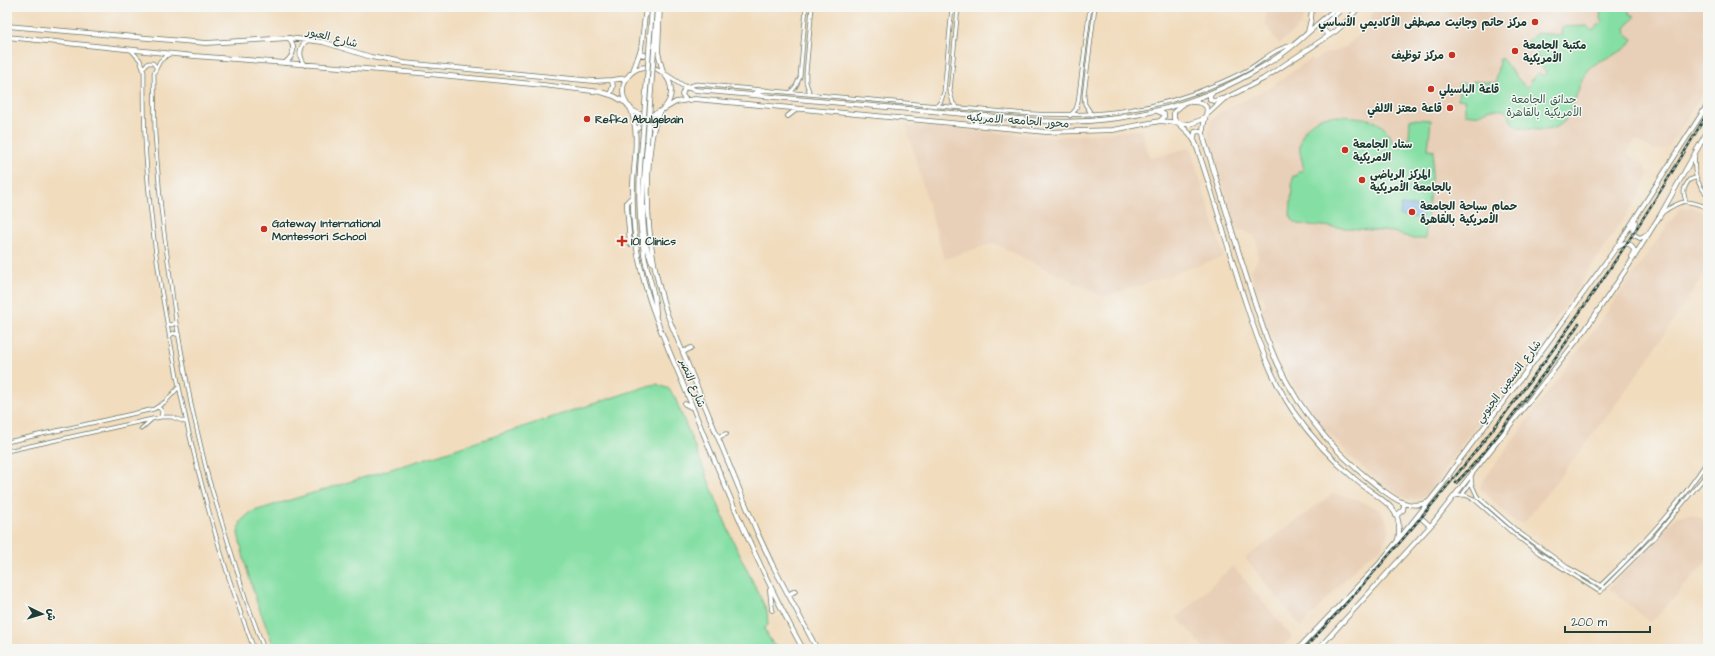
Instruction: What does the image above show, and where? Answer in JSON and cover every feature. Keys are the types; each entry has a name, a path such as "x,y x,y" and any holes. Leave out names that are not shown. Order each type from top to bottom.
{"main road":[{"path":"626,103 623,90 627,78 640,54 646,7"},
{"path":"7,37 591,90 610,94 626,103 634,111 644,115 650,115 662,110 668,104 672,92 669,79 664,73 654,52 652,7"},
{"path":"654,52 657,7"},
{"path":"656,318 655,302 646,262 639,218 639,178 660,7"},
{"path":"1308,33 1312,7"},
{"name":"محور الجامعه الامريكيه","path":"664,73 685,87 696,90 1056,122 1100,120 1156,111 1186,102 1250,74 1294,45 1338,7"},
{"path":"1330,35 1324,31 1324,25 1344,7"},
{"name":"محور الجامعه الامريكيه","path":"662,110 676,102 695,99 975,126 1070,133 1119,129 1160,121 1186,125 1194,124 1224,99 1263,79 1330,35 1346,22 1359,7"},
{"name":"شارع العبور","path":"7,26 206,43 290,38 323,42 371,57 404,63 594,81 627,78"},
{"path":"284,63 290,58 293,50 293,44 290,38"},
{"path":"305,65 301,59 300,52 303,44 308,40"},
{"path":"640,54 648,56 654,52"},
{"path":"632,71 641,67 650,66 664,73"},
{"path":"610,94 613,87 612,80"},
{"path":"685,87 682,93 686,100"},
{"path":"752,94 764,90"},
{"path":"1213,91 1210,96 1211,101 1224,99"},
{"path":"1194,139 1174,119 1174,112 1186,102 1204,104 1207,107 1203,133 1253,297 1272,353 1294,395 1318,430 1368,479 1404,504 1415,506 1428,502"},
{"path":"917,104 917,109"},
{"name":"شارع التسعين الجنوبي","path":"1298,649 1374,569 1443,484 1463,454 1534,361 1616,248 1708,104"},
{"name":"شارع النصر","path":"630,107 636,130 632,197 637,250 646,290 656,318 745,534 770,588 804,649"},
{"path":"788,116 797,109"},
{"name":"شارع النصر","path":"662,110 653,130 649,164 648,198 650,235 654,266 666,308 757,532 817,649"},
{"path":"1156,111 1164,114 1164,117 1160,121"},
{"path":"1099,114 1100,120"},
{"path":"975,126 976,115"},
{"path":"636,130 640,124 645,124 650,126 653,130"},
{"path":"1318,649 1430,526 1586,330 1630,265 1661,214 1708,130"},
{"path":"1203,133 1199,131 1196,132 1194,139 1262,351 1285,399 1310,435 1356,480 1388,504 1396,516 1399,529 1398,541"},
{"path":"644,143 644,220 647,248 654,266"},
{"path":"630,244 627,202 632,197"},
{"path":"1636,218 1633,230 1634,235 1641,238 1649,233"},
{"path":"1616,248 1625,243 1632,246 1634,252 1630,265"},
{"path":"683,352 690,348"},
{"path":"685,404 693,408"},
{"path":"1310,435 1316,435 1318,430"},
{"path":"718,437 726,434"},
{"path":"1324,450 1324,444 1330,443"},
{"path":"1396,516 1402,512 1404,504"},
{"path":"1418,515 1430,526"},
{"path":"770,588 772,610"},
{"path":"788,595 795,591"}],"street":[{"path":"790,92 799,81 806,7"},
{"path":"810,94 806,81 812,7"},
{"path":"937,106 941,101 944,92 952,7"},
{"path":"958,7 950,92 951,99 958,108"},
{"path":"1070,116 1076,110 1078,102 1090,7"},
{"path":"1092,115 1085,104 1084,95 1096,7"},
{"path":"685,87 697,84 958,108 1070,116 1092,115 1140,108 1186,96 1248,69 1282,47 1294,45"},
{"path":"130,48 138,57 143,68 146,158 156,253 169,337 185,422 218,549 254,649"},
{"path":"173,53 162,59 156,67 154,73 154,93 157,169 176,322 191,404 208,477 244,593 264,649"},
{"path":"143,68 148,63 153,63 156,67"},
{"path":"799,81 806,81"},
{"path":"1696,152 1694,166 1695,178 1708,196"},
{"path":"1686,201 1684,189 1689,180 1695,178"},
{"path":"1661,214 1676,204 1686,201 1708,208"},
{"path":"151,254 156,253"},
{"path":"151,259 157,258"},
{"path":"167,324 172,325 176,322"},
{"path":"169,337 173,334 178,335"},
{"path":"7,442 158,408 178,388"},
{"path":"158,408 162,412 161,417"},
{"path":"7,451 161,417 172,417 185,422"},
{"path":"141,429 152,419"},
{"path":"1596,590 1649,536 1684,494 1708,460"},
{"path":"1453,496 1462,495 1474,499 1514,534 1539,553 1600,592 1653,539 1708,472"},
{"path":"1462,495 1471,482 1472,474"},
{"path":"1471,482 1477,496 1522,534 1567,567 1604,588"},
{"path":"1649,536 1653,539"},
{"path":"1324,649 1325,641"}],"shaded area":[{"path":"1267,7 1305,7 1301,25 1279,44 1265,23"},
{"path":"1378,7 1708,7 1707,85 1704,87 1703,92 1689,116 1670,145 1664,149 1654,150 1635,140 1627,154 1643,164 1648,173 1647,181 1639,194 1640,195 1543,338 1449,461 1444,469 1440,481 1429,494 1415,500 1400,496 1375,478 1351,457 1317,420 1290,379 1276,350 1281,350 1278,344 1276,345 1274,343 1261,307 1265,306 1266,304 1263,295 1258,296 1250,270 1258,257 1257,244 1253,234 1251,235 1246,231 1237,229 1208,132 1210,122 1218,113 1271,87 1312,58 1314,61 1322,55 1345,47 1357,37 1367,25 1374,10"},
{"path":"906,125 1051,137 1141,130 1150,159 1190,147 1224,257 1104,297 993,243 944,259"},
{"path":"1691,207 1708,214 1708,268 1646,362 1610,412 1524,523 1514,522 1480,488 1483,481 1613,303 1670,222 1680,209"},
{"path":"1334,493 1358,500 1380,510 1388,524 1388,534 1381,549 1363,560 1301,627 1245,558"},
{"path":"1688,513 1703,519 1708,525 1708,560 1651,623 1609,588 1676,517"},
{"path":"1233,566 1292,637 1280,649 1205,649 1177,617"}],"green space":[{"name":"حدائق الجامعة الأمريكية بالقاهرة","path":"1607,7 1626,7 1629,9 1629,14 1634,15 1634,18 1625,28 1626,34 1633,39 1625,49 1600,61 1589,69 1582,80 1570,113 1559,126 1545,130 1520,127 1513,123 1507,112 1498,109 1490,109 1479,115 1465,114 1465,100 1458,99 1459,83 1472,84 1473,81 1496,83 1499,60 1501,58 1526,88 1531,83 1530,81 1539,73 1543,76 1546,73 1540,65 1544,62 1540,57 1534,61 1533,59 1538,54 1527,42 1537,33 1561,35 1562,27 1587,26 1592,31 1602,22 1600,18 1601,10"},
{"name":"المركز الرياضي بالجامعة الأمريكية","path":"1323,117 1361,118 1378,123 1391,137 1395,148 1406,145 1404,139 1409,138 1410,120 1431,120 1428,149 1434,150 1425,239 1414,239 1393,232 1298,224 1293,221 1290,215 1293,176 1297,176 1298,171 1303,171 1300,152 1301,139 1311,123"},
{"path":"657,384 669,389 675,398 733,541 767,611 768,625 764,629 774,646 779,646 783,649 275,649 257,603 238,533 241,521 251,512 440,454"}],"water":[{"name":"حمام سباحة الجامعة الأمريكية بالقاهرة","path":"1401,205 1423,207 1422,218 1400,216"}],"railway":[{"path":"1304,649 1416,524 1470,459 1521,392 1619,255 1665,184 1708,112"},
{"path":"1456,483 1497,435 1551,364 1579,323"}],"place":[{"name":"مركز حاتم وجانيت مصطفى الأكاديمي الأساسي","path":"1535,22"},
{"name":"مكتبة الجامعة الأمريكية","path":"1515,51"},
{"name":"مركز توظيف","path":"1452,55"},
{"name":"قاعة الباسيلي","path":"1431,89"},
{"name":"قاعة معتز الالفي","path":"1450,108"},
{"name":"Refka Abulgebain","path":"587,119"},
{"name":"ستاد الجامعة الامريكية","path":"1345,150"},
{"name":"المركز الرياضي بالجامعة الأمريكية","path":"1362,180"},
{"name":"حمام سباحة الجامعة الأمريكية بالقاهرة","path":"1412,212"},
{"name":"Gateway International Montessori School","path":"264,229"},
{"name":"101 Clinics","path":"622,241"}]}
